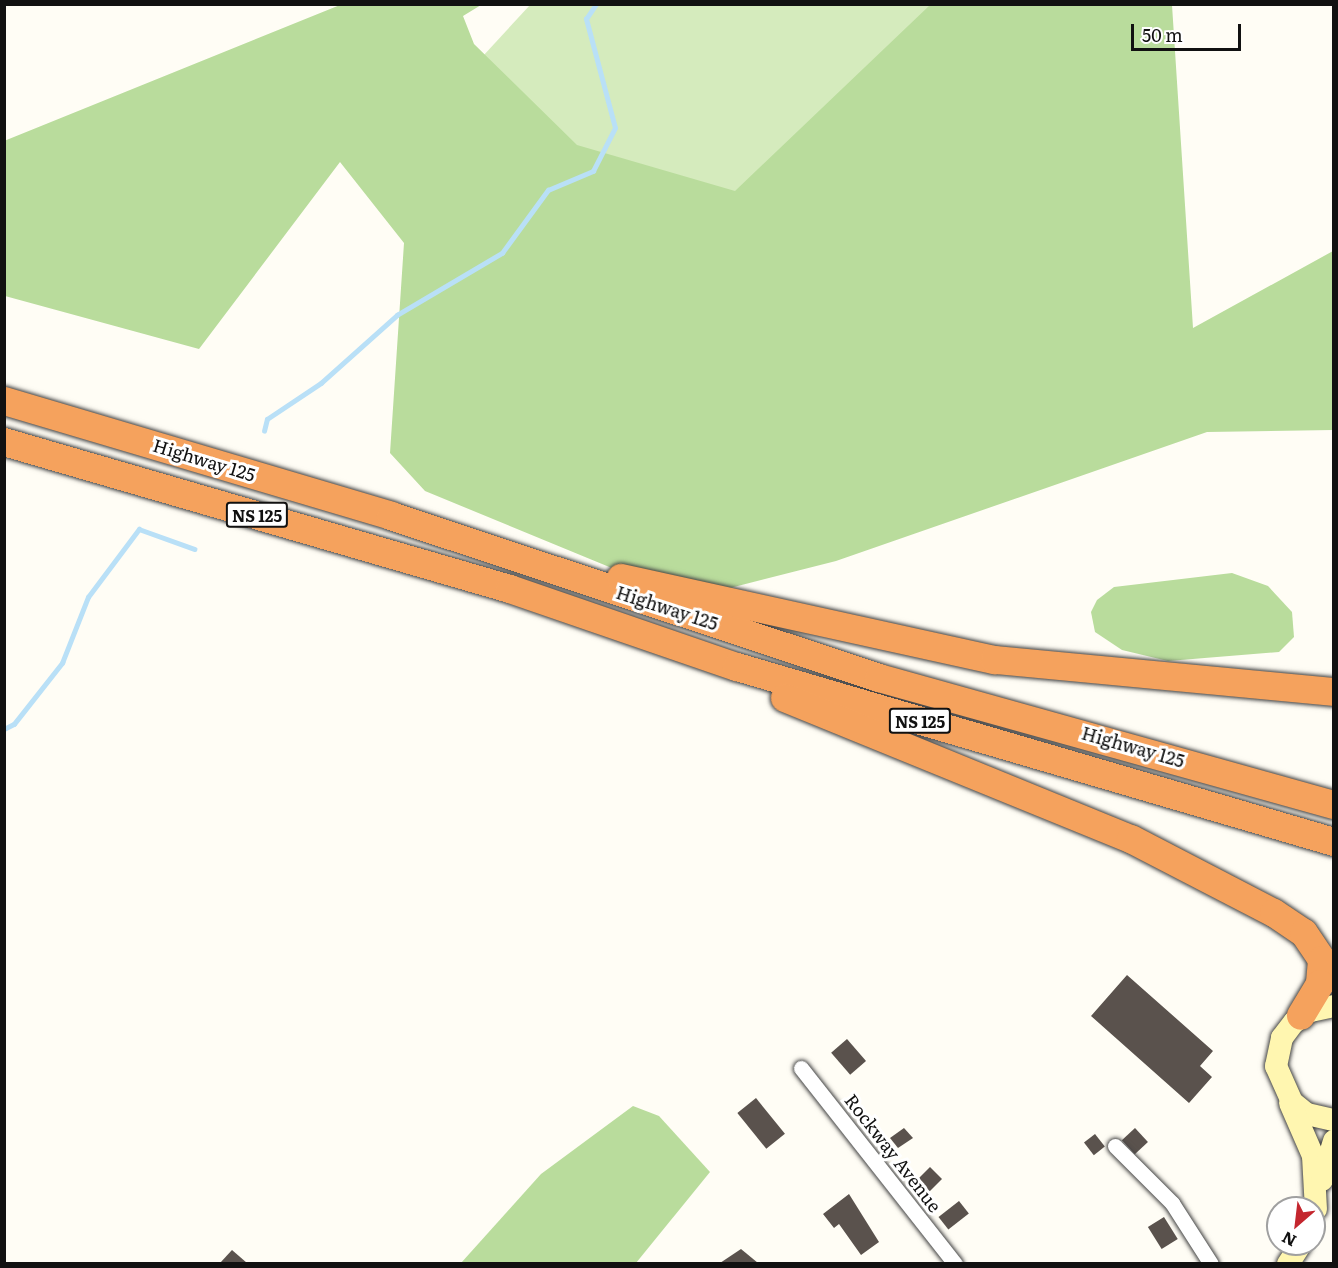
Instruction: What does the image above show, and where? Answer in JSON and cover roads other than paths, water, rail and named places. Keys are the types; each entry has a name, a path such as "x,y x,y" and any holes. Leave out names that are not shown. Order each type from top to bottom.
{"highway":[{"name":"Highway 125","path":"4,400 521,560 879,678 1334,805"},
{"name":"Highway 125","path":"4,442 510,589 737,667 1334,842"},
{"path":"521,560 710,593 995,660 1334,692"},
{"path":"510,589 1131,839 1239,893 1294,926 1318,949 1322,976 1301,1016"}],"main road":[{"path":"1314,1196 1309,1140 1285,1094 1276,1056 1287,1029 1301,1016 1334,1006"},
{"path":"1285,1094 1307,1114 1334,1120"},
{"path":"1319,1196 1334,1141"}],"street":[{"name":"Rockway Avenue","path":"801,1068 954,1263"},
{"path":"1115,1146 1172,1203 1211,1263"}],"waterway":[{"path":"264,431 267,419 321,383 397,315 502,253 548,190 593,171 615,128 586,19 596,4"},
{"path":"4,729 14,724 62,663 88,597 139,529 195,549"}]}
